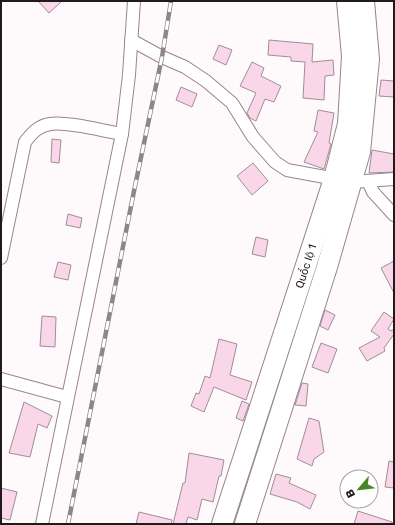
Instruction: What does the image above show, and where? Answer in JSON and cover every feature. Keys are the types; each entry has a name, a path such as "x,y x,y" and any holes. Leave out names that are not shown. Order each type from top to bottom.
{"highway":[{"name":"Quốc lộ 1","path":"222,524 352,181 348,124 352,56 347,1"},
{"name":"Quốc lộ 1","path":"245,524 360,152 368,85 369,59 364,1"}],"street":[{"path":"42,524 122,134 129,75 134,1"},
{"path":"131,40 162,57 185,66 228,99 253,137 280,167 294,173 352,181 394,179"},
{"path":"1,258 26,142 31,134 42,126 58,123 122,134"},
{"path":"352,181 373,192 394,215"},
{"path":"1,379 67,397"}],"building":[{"path":"38,1 62,1 49,13"},
{"path":"269,40 313,44 312,62 333,60 334,75 325,76 324,100 303,98 305,62 291,61 291,57 268,55"},
{"path":"219,45 232,50 226,65 213,59"},
{"path":"252,62 264,68 261,76 281,86 274,102 265,99 256,121 250,118 247,113 256,93 240,86"},
{"path":"381,80 394,81 394,97 379,96"},
{"path":"181,87 197,94 192,107 176,100"},
{"path":"318,110 334,113 329,143 331,144 324,169 304,162 318,132 314,131"},
{"path":"52,139 61,140 59,163 51,162"},
{"path":"372,150 394,154 394,172 369,173"},
{"path":"253,163 268,181 252,195 237,176"},
{"path":"68,214 82,218 80,228 66,225"},
{"path":"256,237 268,240 265,257 252,254"},
{"path":"394,261 394,293 381,268"},
{"path":"58,262 71,265 68,280 54,277"},
{"path":"325,310 335,315 328,330 320,326"},
{"path":"384,312 394,319 388,329 391,331 394,329 394,334 384,348 385,351 367,361 359,348 380,337 371,331"},
{"path":"42,316 56,317 55,347 40,346"},
{"path":"219,339 237,344 230,375 252,382 246,400 214,387 204,412 191,406 196,393 199,394 205,376 210,378"},
{"path":"321,343 337,349 328,373 312,367"},
{"path":"302,383 308,384 306,406 295,405"},
{"path":"242,401 249,404 243,421 236,418"},
{"path":"24,402 52,416 47,428 38,424 30,457 9,453"},
{"path":"309,418 319,421 324,452 314,459 312,466 297,459"},
{"path":"189,453 224,460 221,476 219,476 213,502 202,499 197,520 188,517 186,524 173,524 183,483 185,483"},
{"path":"389,461 394,462 394,488 385,487"},
{"path":"276,474 291,478 289,483 316,495 310,509 297,502 270,494"},
{"path":"1,488 17,492 10,520 1,518"},
{"path":"358,511 392,522 392,524 354,524"},
{"path":"139,512 172,520 171,524 136,524"}],"railway":[{"path":"68,524 162,57 171,1"}]}
